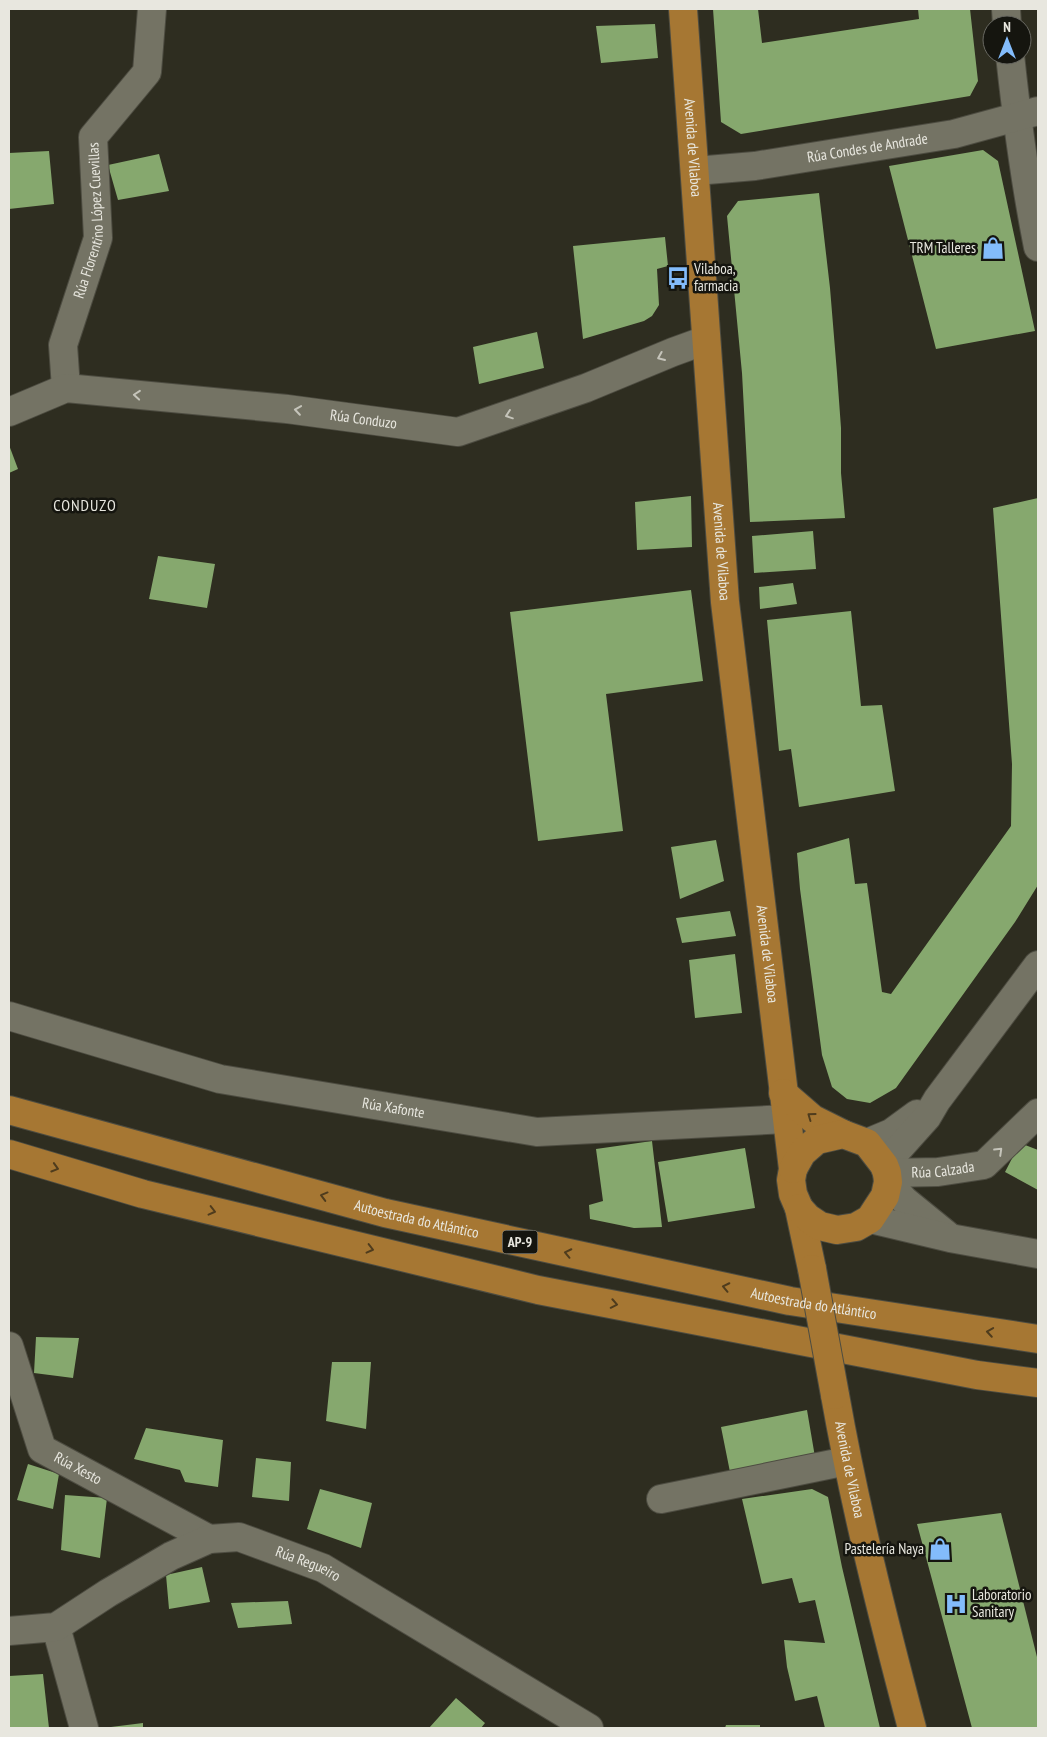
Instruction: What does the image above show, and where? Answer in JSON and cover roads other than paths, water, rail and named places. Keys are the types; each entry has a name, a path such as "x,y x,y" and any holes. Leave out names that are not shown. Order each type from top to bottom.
{"highway":[{"name":"Avenida de Vilaboa","path":"683,9 725,602 793,1169 791,1180 812,1269 847,1461 881,1609 912,1728"},
{"path":"785,1106 855,1138 886,1173 885,1196 870,1219 856,1228 837,1230 820,1226 808,1218 799,1208"},
{"name":"Autoestrada do Atlántico","path":"9,1110 385,1213 790,1301 1038,1339"},
{"path":"793,1169 802,1153 817,1140 855,1138"},
{"path":"9,1154 143,1194 538,1290 977,1375 1038,1383"},
{"name":"Avenida de Vilaboa","path":"812,1269 820,1226"}],"street":[{"name":"Rúa Florentino López Cuevillas","path":"66,388 63,345 98,238 93,137 147,72 152,9"},
{"path":"1013,65 1027,115 1026,186 1038,247"},
{"name":"Rúa Condes de Andrade","path":"695,171 755,166 954,134 1027,115"},
{"name":"Rúa Conduzo","path":"9,412 66,388 287,409 458,432 586,388 706,340"},
{"path":"950,1238 904,1200 886,1173 927,1117 937,1100 1038,965"},
{"name":"Rúa Xafonte","path":"9,1016 220,1079 537,1132 785,1106"},
{"path":"855,1138 890,1133 937,1100"},
{"name":"Rúa Calzada","path":"886,1173 938,1172 984,1165 1038,1114"},
{"path":"870,1219 950,1238 1038,1254"},
{"name":"Rúa Xesto","path":"9,1346 42,1449 209,1539"},
{"path":"661,1499 847,1461"},
{"name":"Rúa Regueiro","path":"9,1631 56,1627 108,1593 171,1556 209,1539 239,1537 323,1568 589,1728"},
{"path":"56,1627 84,1728"}],"place":[{"name":"TRM Talleres","path":"993,248"},
{"name":"Vilaboa, farmacia","path":"678,278"},
{"name":"Pastelería Naya","path":"940,1549"},
{"name":"Laboratorio Sanitary","path":"956,1604"}],"district":[{"name":"CONDUZO","path":"85,505"}]}
